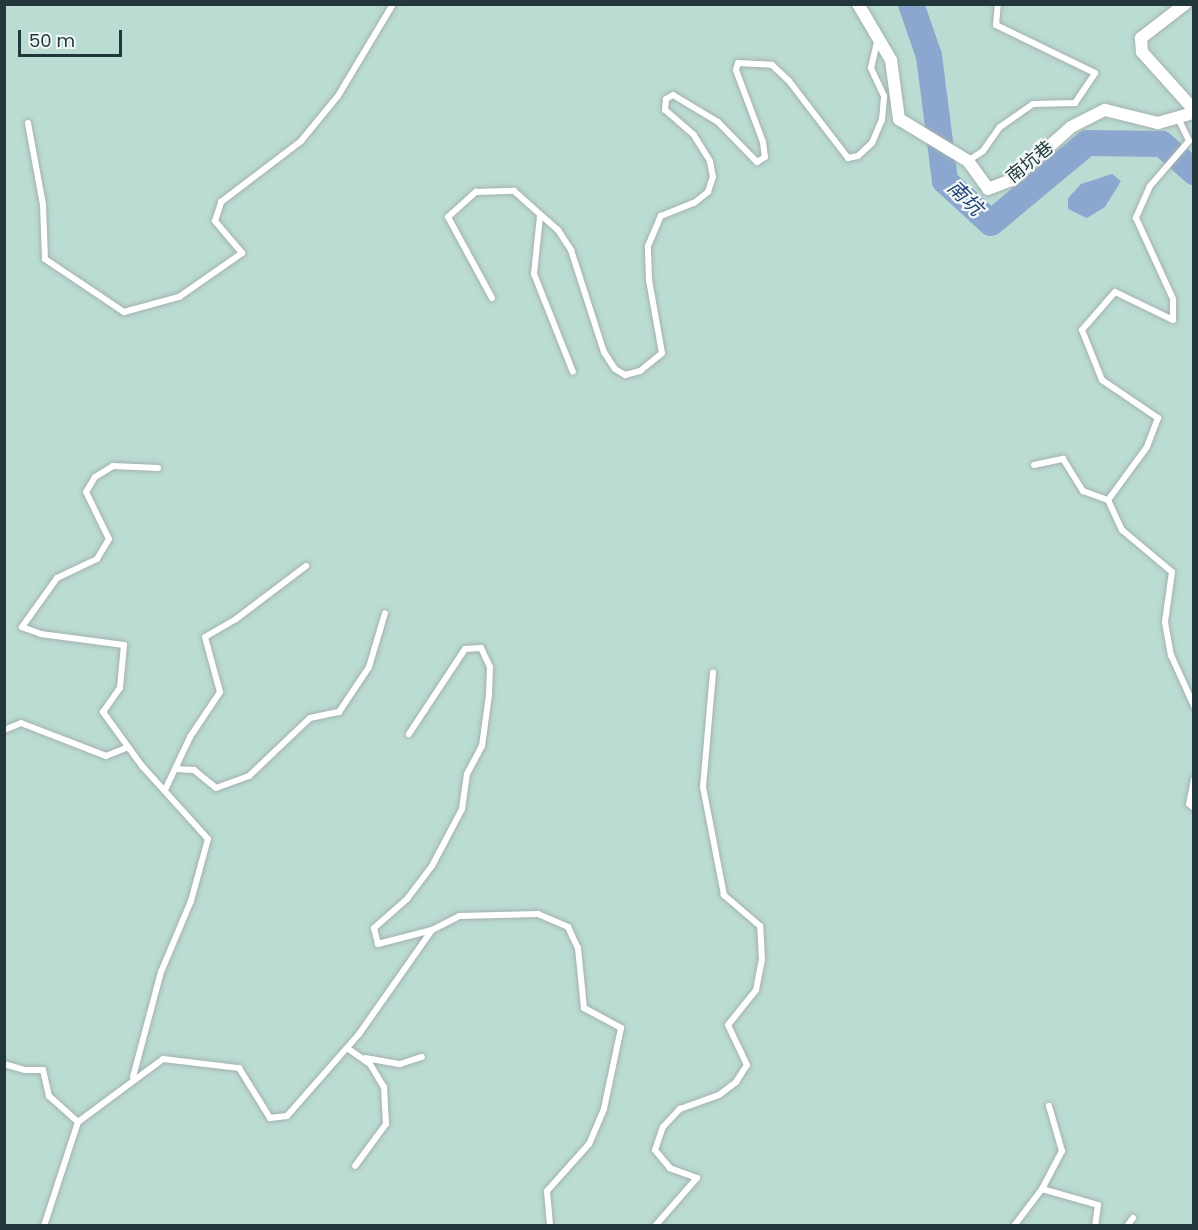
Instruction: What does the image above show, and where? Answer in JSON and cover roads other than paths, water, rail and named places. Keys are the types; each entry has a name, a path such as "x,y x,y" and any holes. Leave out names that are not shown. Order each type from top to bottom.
{"street":[{"name":"南坑巷","path":"858,4 877,42 891,60 899,119 967,161 988,189 1012,180 1071,127 1105,110 1158,123 1194,112"},
{"path":"1185,4 1141,38 1142,51 1194,112"}],"lane":[{"path":"28,123 43,205 45,259 124,312 179,297 242,253 215,221 221,202 301,141 338,96 393,4"},
{"path":"967,161 983,151 1000,127 1033,104 1075,103 1095,73 996,25 998,4"},
{"path":"492,298 448,217 476,192 514,191 558,230 571,250 604,352 615,369 625,375 640,371 662,353 649,280 648,246 661,216 694,204 708,192 713,177 710,161 694,135 665,110 666,99 673,95 718,122 757,162 765,157 763,142 736,70 738,63 772,65 789,81 848,158 858,156 872,143 882,120 884,96 871,68 877,42"},
{"path":"1108,500 1147,447 1158,418 1102,380 1082,330 1115,292 1173,320 1173,299 1136,218 1150,186 1189,141 1177,118"},
{"path":"540,216 534,274 573,372"},
{"path":"1034,465 1063,459 1083,491 1108,500 1122,530 1172,572 1165,622 1171,655 1194,706"},
{"path":"132,1078 161,972 191,901 208,839 128,747 103,712 120,688 124,645 41,634 22,627 57,578 97,559 109,539 86,492 95,477 113,465 158,468"},
{"path":"165,790 190,737 220,692 205,637 236,619 306,566"},
{"path":"176,769 194,770 216,788 249,776 310,718 339,712 369,667 385,613"},
{"path":"409,734 465,649 481,648 490,667 489,695 482,746 466,774 462,809 432,866 407,899 374,928 378,944 432,930 459,916 538,914 568,927 578,948 584,1008 621,1028 604,1109 589,1144 547,1191 550,1226"},
{"path":"655,1226 697,1178 670,1168 655,1150 663,1127 681,1109 719,1095 736,1082 747,1065 728,1025 756,990 762,960 760,926 724,895 703,787 713,672"},
{"path":"4,730 21,723 106,756 128,747"},
{"path":"1194,779 1189,804 1194,808"},
{"path":"44,1226 78,1122 132,1078 163,1059 239,1068 270,1118 287,1116 347,1047 432,930"},
{"path":"347,1047 370,1064 384,1087 386,1124 355,1166"},
{"path":"361,1058 400,1064 422,1057"},
{"path":"4,1064 25,1071 43,1070 49,1096 78,1122"},
{"path":"1014,1226 1042,1189 1062,1151 1049,1106"},
{"path":"1042,1189 1098,1205 1095,1226"},
{"path":"1127,1226 1133,1218"}],"water":[{"path":"1112,174 1121,181 1105,207 1087,218 1068,209 1068,198 1081,184"}],"waterway":[{"name":"南坑","path":"911,4 929,56 945,181 991,223 1087,143 1162,144 1194,172"}]}
